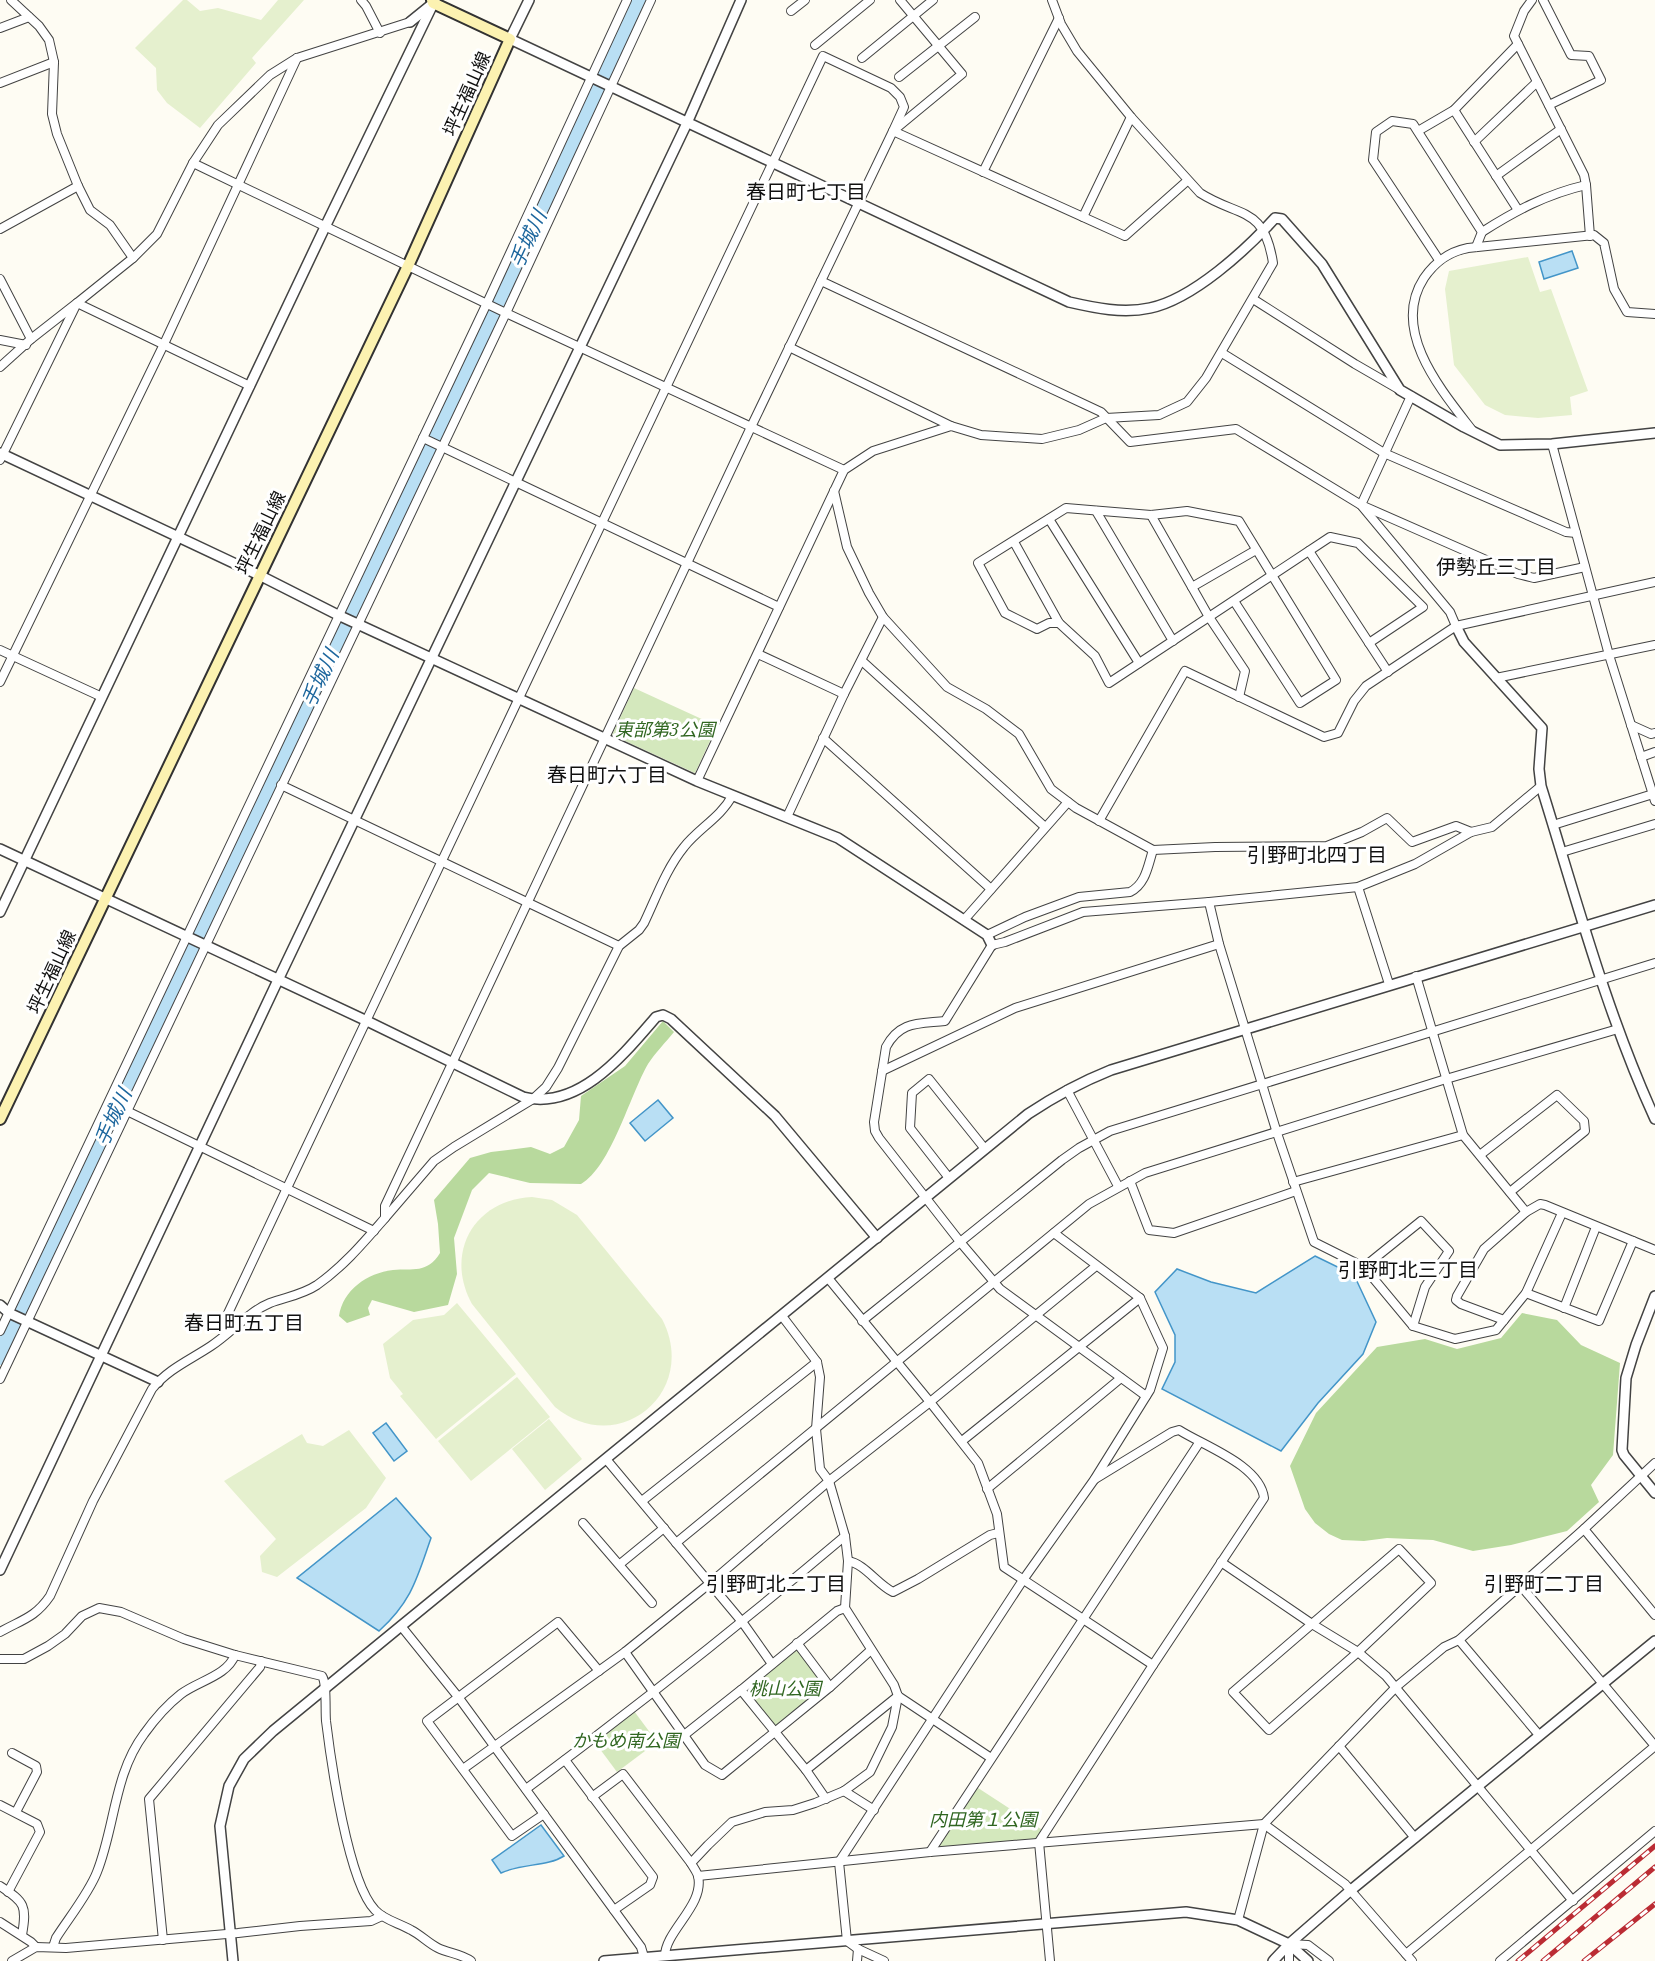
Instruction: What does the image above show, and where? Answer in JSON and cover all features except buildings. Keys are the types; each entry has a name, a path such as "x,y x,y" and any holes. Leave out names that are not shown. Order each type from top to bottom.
{"main road":[{"name":"坪生福山線","path":"0,1119 408,266 510,39 433,1"}],"street":[{"path":"11,0 39,26 49,40 54,62 52,114 57,134 78,186 90,210 110,225 133,258"},
{"path":"361,0 380,33"},
{"path":"529,0 510,39 1069,302 1115,310 1151,308 1184,295 1213,276 1275,218 1282,219 1322,264 1400,390"},
{"path":"0,1331 489,304 627,0"},
{"path":"0,1379 25,1320 127,1112 203,944 281,785 608,86 651,0"},
{"path":"0,1570 278,980 687,123 741,0"},
{"path":"791,11 804,0"},
{"path":"814,45 870,0"},
{"path":"893,131 962,74 900,0"},
{"path":"862,58 933,0"},
{"path":"789,347 951,426 981,435 1042,439 1078,430 1106,418 1159,415 1187,402 1206,378 1273,263 1270,247 1256,220 1246,213 1213,201 1187,181 1077,51 1052,0"},
{"path":"1532,0 1524,11 1514,36 1584,175 1590,236"},
{"path":"1543,0 1571,55 1589,56 1601,81 1549,105"},
{"path":"0,368 28,342 133,258 157,234 193,163 218,125 270,75 297,58 410,22 433,1"},
{"path":"0,912 433,1"},
{"path":"0,28 29,17"},
{"path":"899,77 975,17"},
{"path":"983,172 1059,18"},
{"path":"1418,131 1454,110 1518,44"},
{"path":"228,1332 223,1324 286,1188 823,57 891,88 900,97 904,108 452,1061 385,1206 386,1218"},
{"path":"0,682 164,344 297,58"},
{"path":"0,83 54,62"},
{"path":"1474,142 1537,82"},
{"path":"1454,110 1518,210"},
{"path":"1083,217 1131,117"},
{"path":"1439,260 1373,159 1376,132 1392,121 1413,124 1482,232"},
{"path":"1496,176 1561,129"},
{"path":"893,131 1125,236 1187,181"},
{"path":"193,163 844,470"},
{"path":"1476,247 1482,232 1518,210 1560,191 1586,185"},
{"path":"0,229 78,186"},
{"path":"1473,431 1426,365 1413,325 1414,305 1419,286 1439,260 1457,250 1594,235 1604,243 1614,289 1627,312 1655,314"},
{"path":"0,279 28,342"},
{"path":"821,281 1101,411 1130,442 1236,429 1360,505 1518,574 1534,578 1585,567"},
{"path":"1253,299 1355,364 1500,445 1552,444 1655,433"},
{"path":"77,303 250,386"},
{"path":"77,303 1,456 177,536 339,616 697,781 838,838 987,935 992,945"},
{"path":"0,340 28,342"},
{"path":"1222,353 1384,453 1566,532 1576,534"},
{"path":"1360,505 1411,396"},
{"path":"697,781 844,470 873,451 951,426"},
{"path":"425,439 779,607"},
{"path":"1552,444 1609,655 1654,798 1553,825"},
{"path":"834,489 834,498 847,547 860,577 883,617 947,687 986,709 1019,734 1051,789 1068,802 1153,850 1327,846 1362,832 1387,818 1412,842 1456,826 1471,832"},
{"path":"1360,505 1450,612 1464,642 1542,728 1539,769 1541,786 1600,978 1655,1119"},
{"path":"1059,623 1049,623 1037,629 1005,613 978,563 1066,508 1151,515 1186,512 1239,521 1336,680 1300,703 1234,602"},
{"path":"1096,511 1173,641"},
{"path":"1151,515 1209,617 1245,671 1239,697"},
{"path":"1048,519 1139,663"},
{"path":"1014,542 1059,623 1095,656 1108,683 1330,537 1358,543 1423,607 1369,643"},
{"path":"1192,587 1256,550"},
{"path":"1309,551 1388,672"},
{"path":"1099,820 1185,671 1324,737 1338,733 1354,701 1366,686 1456,626 1655,582"},
{"path":"787,817 844,694 883,617"},
{"path":"1496,678 1655,645"},
{"path":"0,650 102,697"},
{"path":"758,654 844,694"},
{"path":"862,661 1045,827"},
{"path":"1631,725 1651,734 1655,733"},
{"path":"823,738 991,889"},
{"path":"1641,757 1655,752"},
{"path":"281,785 619,946"},
{"path":"1146,1396 994,1283 875,1131 874,1122 886,1047 897,1031 914,1024 945,1020 992,945 1083,912 1358,887 1415,864 1471,832 1492,827 1541,786"},
{"path":"0,1632 24,1621 41,1609 50,1596 93,1501 152,1389 158,1382 179,1365 270,1304 299,1295 316,1286 340,1267 374,1231 434,1161 533,1099 546,1087 558,1068 619,946 644,923 670,868 682,850 728,805 732,796"},
{"path":"964,920 1068,802"},
{"path":"1562,852 1655,824"},
{"path":"0,849 524,1097 545,1099 586,1085 622,1055 656,1017 663,1015 775,1116 877,1238"},
{"path":"987,935 1079,897 1131,892 1144,879 1153,850"},
{"path":"1358,887 1389,984"},
{"path":"1209,902 1219,944 1277,1133 1314,1242 1364,1267 1413,1326 1455,1339 1496,1330 1526,1293 1562,1213"},
{"path":"233,1961 220,1826 229,1786 244,1759 273,1731 1028,1114 1067,1090 1112,1070 1655,905"},
{"path":"882,1071 1015,1008 1219,944"},
{"path":"862,1321 1062,1160 1094,1140 1130,1124 1655,963"},
{"path":"1416,976 1463,1135 1526,1212"},
{"path":"676,1543 1089,1204 1118,1186 1145,1173 1446,1079 1618,1029"},
{"path":"949,1178 910,1128 912,1093 929,1079 985,1149"},
{"path":"1067,1090 1118,1186"},
{"path":"1480,1155 1557,1095 1584,1121 1585,1131 1510,1192"},
{"path":"127,1112 374,1231"},
{"path":"1130,1181 1149,1230 1174,1233 1294,1186 1463,1135"},
{"path":"1504,1320 1461,1304 1456,1300 1457,1296 1484,1249 1526,1212 1540,1204 1655,1251"},
{"path":"1364,1267 1422,1221 1449,1251 1425,1287 1413,1326"},
{"path":"1564,1308 1596,1227"},
{"path":"884,1961 858,1949 847,1941 839,1862 1023,1580 1094,1480 1146,1396 1163,1348 1140,1298 1054,1233"},
{"path":"1526,1293 1599,1321 1633,1241"},
{"path":"463,1770 625,1652 829,1482 1096,1266"},
{"path":"828,1278 978,1463 997,1514 1004,1567 1153,1665"},
{"path":"1655,1296 1626,1378 1622,1450 1640,1477 1655,1493"},
{"path":"962,1441 1140,1298"},
{"path":"0,1305 10,1313 158,1382"},
{"path":"691,1863 732,1822 765,1812 793,1810 826,1799 844,1791 870,1773 892,1727 898,1695 845,1608 848,1561 845,1536 829,1482 820,1469 816,1429 820,1377 816,1362 782,1316"},
{"path":"642,1501 816,1362"},
{"path":"987,1489 1121,1378"},
{"path":"1050,1961 1039,1842 1264,1498 1263,1490 1258,1482 1240,1464 1179,1430 1172,1432 1094,1480"},
{"path":"930,1852 1199,1443"},
{"path":"606,1459 743,1623 772,1664"},
{"path":"1238,1920 1264,1824 1396,1688 1444,1647 1459,1640 1584,1530 1655,1463"},
{"path":"583,1523 652,1603"},
{"path":"620,1564 664,1528"},
{"path":"1584,1530 1655,1615"},
{"path":"848,1561 855,1562 893,1592 990,1535 998,1533"},
{"path":"526,1789 743,1623 845,1536"},
{"path":"1399,1549 1431,1583 1358,1652 1269,1730 1233,1692 1312,1624 1399,1549"},
{"path":"1221,1562 1312,1624 1358,1652 1396,1688 1573,1901"},
{"path":"698,1876 930,1852 1264,1824 1351,1890 1409,1958 1530,1851 1655,1746 1521,1586"},
{"path":"0,1659 24,1659 65,1634 82,1616 99,1608 121,1612 184,1639 235,1655 322,1676 329,1748 338,1799 351,1853 368,1900 382,1916 411,1929 438,1948 471,1961"},
{"path":"683,1736 837,1611 845,1608"},
{"path":"544,1814 512,1836 427,1721 558,1622 599,1671"},
{"path":"401,1626 459,1698 526,1789 641,1947 644,1957"},
{"path":"1459,1640 1539,1735"},
{"path":"1274,1961 1289,1944 1351,1890 1655,1641"},
{"path":"797,1643 830,1687"},
{"path":"625,1652 705,1766 722,1775 830,1687 871,1650"},
{"path":"53,1947 56,1938 96,1875 120,1785 133,1750 169,1704 184,1692 229,1665 235,1655"},
{"path":"163,1940 149,1799 260,1667 261,1661"},
{"path":"741,1690 806,1770 826,1799"},
{"path":"898,1695 991,1758"},
{"path":"806,1770 898,1695"},
{"path":"1339,1746 1415,1838"},
{"path":"12,1752 36,1766 37,1772 16,1812"},
{"path":"565,1760 653,1877 650,1885 614,1910"},
{"path":"592,1797 623,1774 691,1863 698,1876 696,1892 687,1915 665,1947 665,1956"},
{"path":"844,1791 874,1810"},
{"path":"1,1809 16,1812 37,1824 40,1832 8,1892"},
{"path":"1500,1961 1655,1831"},
{"path":"0,1886 21,1902 24,1910 22,1935"},
{"path":"604,1961 1186,1912 1238,1920 1289,1944 1308,1961"},
{"path":"12,1961 36,1947 163,1940 371,1921 382,1916"},
{"path":"0,1922 22,1935 36,1947"},
{"path":"1289,1944 1289,1961"},
{"path":"1289,1944 1308,1945 1329,1961"},
{"path":"857,1961 858,1949"}],"green space":[{"path":"183,0 187,0 200,11 218,8 261,20 278,0 304,0 252,58 256,63 200,128 167,103 157,90 156,68 135,48"},
{"path":"1528,257 1540,292 1551,289 1588,391 1570,397 1572,415 1538,418 1505,415 1485,405 1454,365 1445,289 1449,271"},
{"name":"東部第3公園","path":"634,688 717,726 695,773 612,735"},
{"path":"663,1021 674,1032 648,1064 611,1147 592,1175 581,1184 530,1183 489,1173 472,1190 454,1238 457,1274 448,1305 414,1312 372,1300 368,1308 370,1315 347,1323 339,1316 345,1298 366,1279 393,1270 419,1269 435,1260 440,1253 434,1200 470,1158 491,1152 531,1147 550,1154 564,1147 579,1120 581,1096 625,1066"},
{"path":"532,1197 552,1200 577,1215 662,1319 671,1346 670,1371 661,1393 646,1410 627,1421 604,1425 579,1421 555,1407 472,1304 464,1285 461,1266 463,1249 470,1232 480,1219 494,1208 512,1200"},
{"path":"457,1303 516,1374 436,1439 400,1396 403,1394 390,1378 383,1344 413,1320 444,1315"},
{"path":"1522,1313 1557,1320 1581,1345 1620,1363 1613,1455 1591,1485 1599,1502 1567,1531 1511,1545 1473,1551 1433,1540 1387,1538 1364,1541 1342,1540 1329,1534 1315,1523 1305,1509 1290,1466 1316,1413 1377,1347 1425,1339 1457,1349 1501,1338"},
{"path":"517,1377 550,1417 471,1481 438,1441"},
{"path":"549,1419 582,1459 545,1490 512,1449"},
{"path":"349,1430 386,1478 366,1508 277,1577 262,1572 260,1556 276,1539 224,1481 302,1434 307,1443 323,1446"},
{"name":"桃山公園","path":"797,1645 829,1687 775,1731 742,1690"},
{"name":"かもめ南公園","path":"634,1711 657,1742 617,1772 594,1741"},
{"name":"内田第１公園","path":"975,1786 1044,1831 1038,1840 933,1850"}],"water":[{"path":"1572,251 1578,268 1544,279 1539,262"},
{"path":"658,1100 673,1118 645,1141 630,1123"},
{"path":"1315,1256 1354,1275 1376,1322 1363,1354 1318,1403 1281,1451 1162,1389 1175,1362 1175,1335 1155,1292 1177,1269 1211,1282 1256,1293"},
{"path":"386,1423 407,1451 394,1461 373,1433"},
{"path":"396,1498 431,1538 417,1577 406,1599 379,1631 297,1578"},
{"path":"541,1825 564,1856 550,1862 501,1873 492,1860"}],"waterway":[{"name":"手城川","path":"0,1356 391,528 495,314 641,0"}],"railway":[{"path":"1518,1961 1655,1846"},
{"path":"1543,1961 1655,1867"},
{"path":"1584,1961 1655,1904"}],"district":[{"name":"春日町七丁目","path":"806,192"},
{"name":"伊勢丘三丁目","path":"1496,567"},
{"name":"春日町六丁目","path":"607,775"},
{"name":"引野町北四丁目","path":"1317,855"},
{"name":"引野町北三丁目","path":"1408,1270"},
{"name":"春日町五丁目","path":"244,1323"},
{"name":"引野町北二丁目","path":"776,1584"},
{"name":"引野町二丁目","path":"1544,1584"}]}
